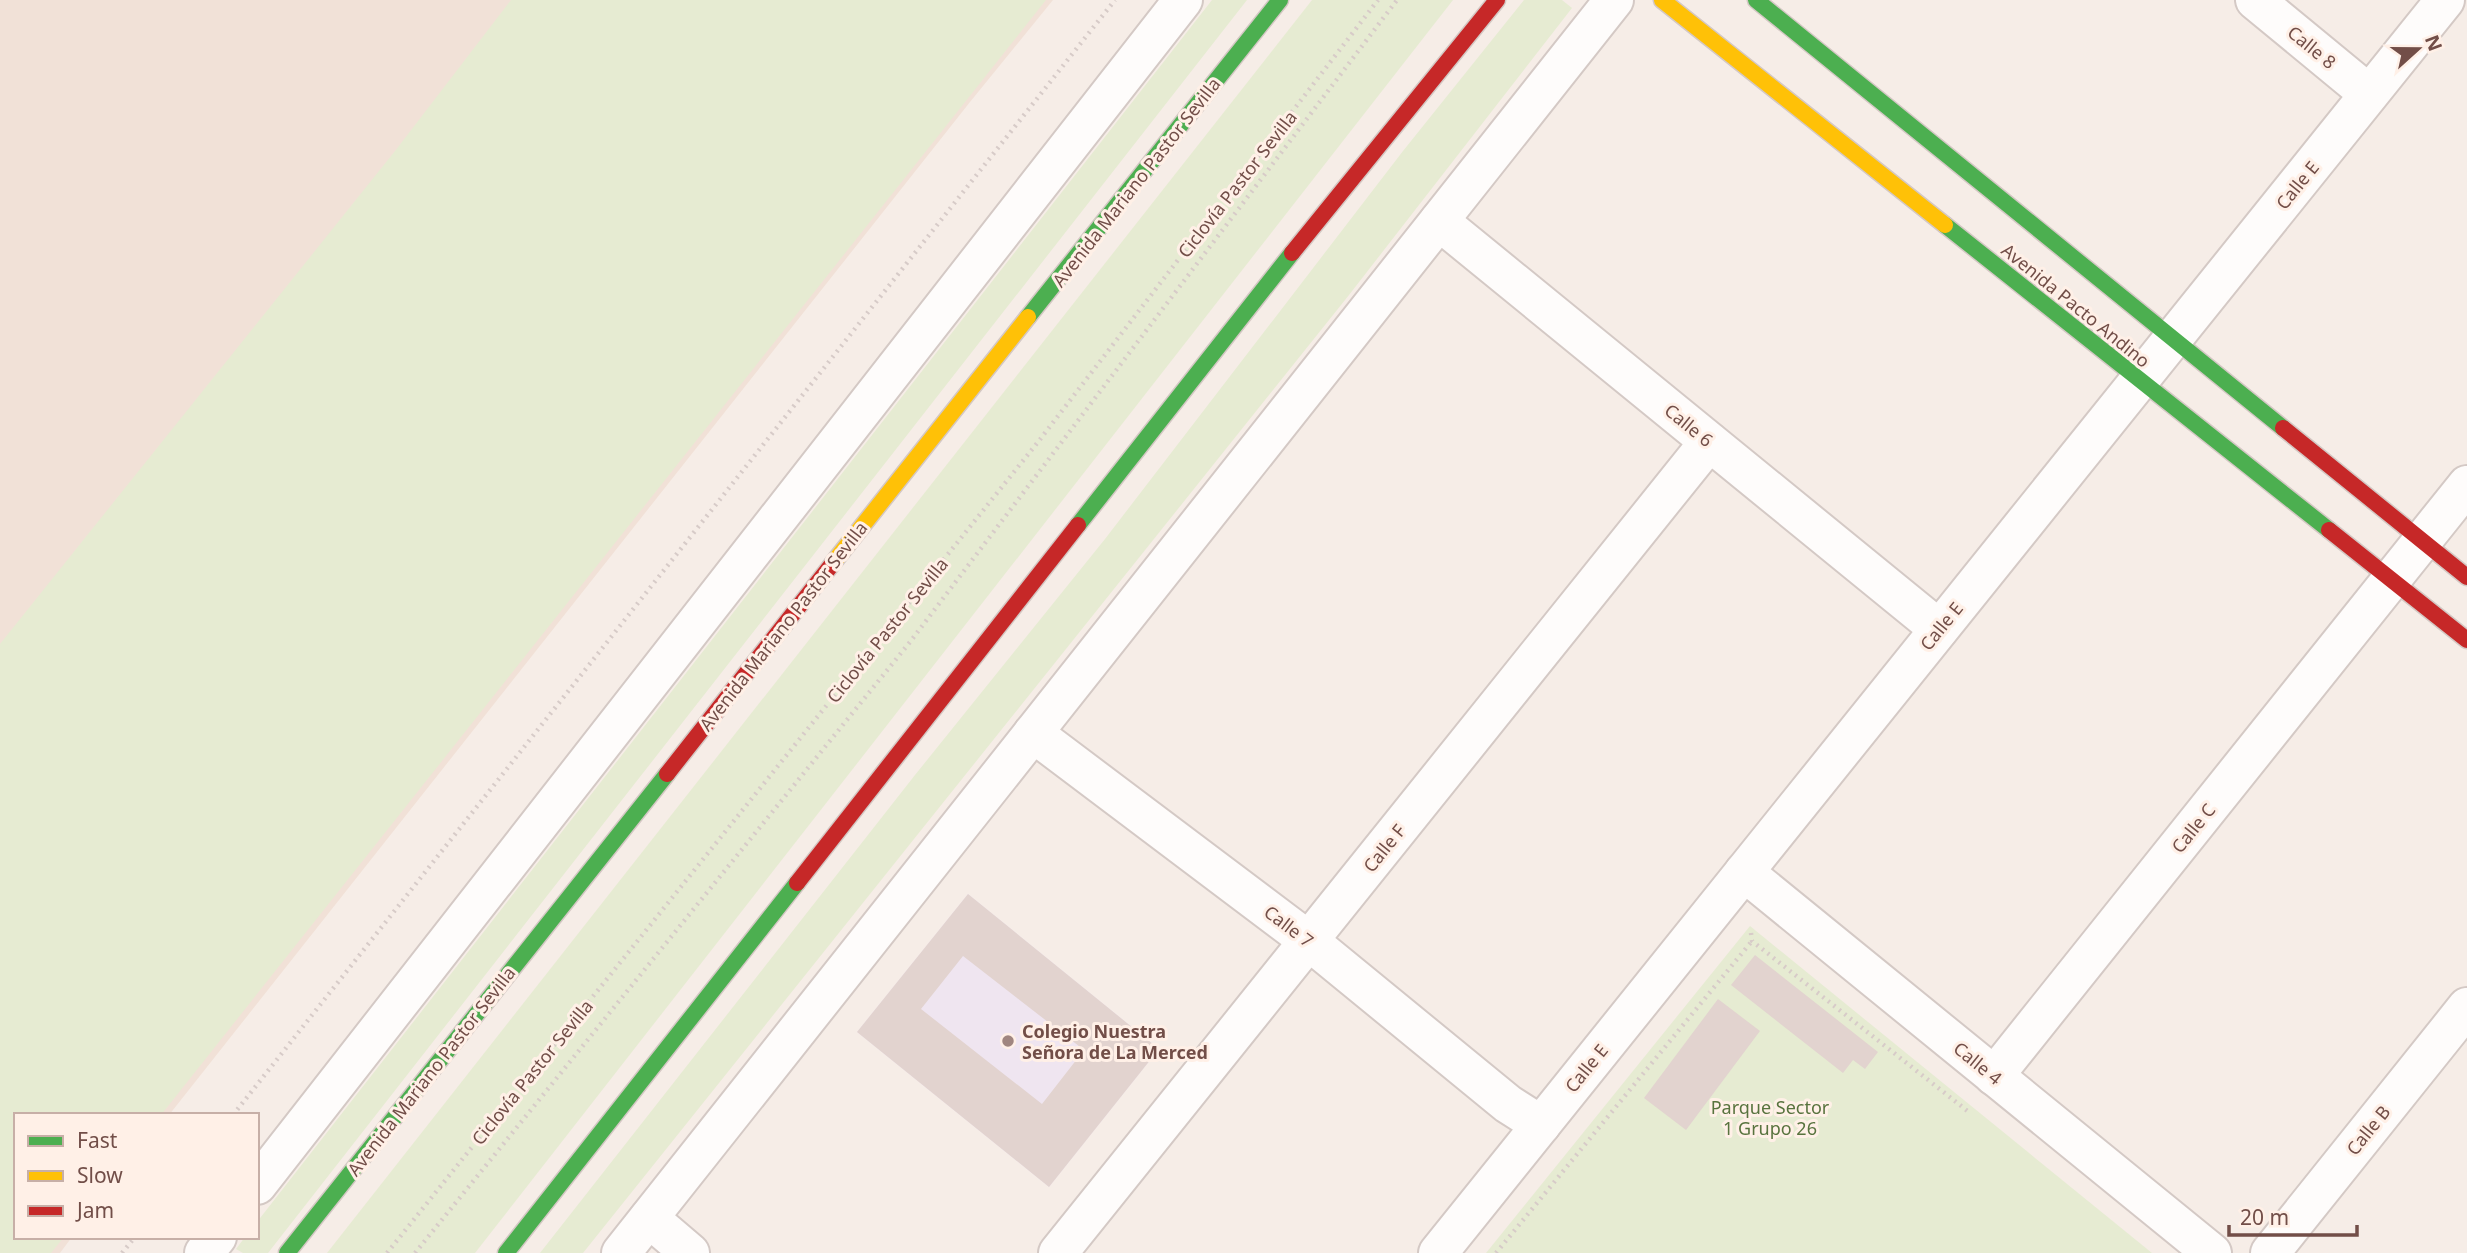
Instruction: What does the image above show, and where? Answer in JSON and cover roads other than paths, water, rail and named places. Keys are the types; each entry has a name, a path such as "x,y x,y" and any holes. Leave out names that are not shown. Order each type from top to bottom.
{"main road":[{"name":"Avenida Mariano Pastor Sevilla","path":"287,1253 1280,0"},
{"path":"506,1253 1364,162 1497,0"},
{"name":"Avenida Pacto Andino","path":"1662,0 2467,640"},
{"name":"Avenida Pacto Andino","path":"1756,0 2467,577"}],"street":[{"path":"259,1182 1182,0"},
{"path":"621,1253 1614,0"},
{"name":"Calle 8","path":"2255,0 2370,94"},
{"name":"Calle E","path":"1438,1253 2445,0"},
{"name":"Calle 6","path":"1438,222 1939,629"},
{"name":"Calle F","path":"1058,1253 1709,442"},
{"name":"Calle C","path":"1994,1076 2467,485"},
{"name":"Calle 7","path":"1033,733 1309,941 1508,1104 1541,1125"},
{"name":"Calle 4","path":"1744,872 2212,1253"},
{"name":"Calle B","path":"2270,1253 2460,1029"},
{"path":"649,1218 690,1253"},
{"path":"204,1253 215,1239"}],"place":[{"name":"Colegio Nuestra Señora de La Merced","path":"1008,1041"}],"park label":[{"name":"Parque Sector 1 Grupo 26","path":"1770,1117"}]}
